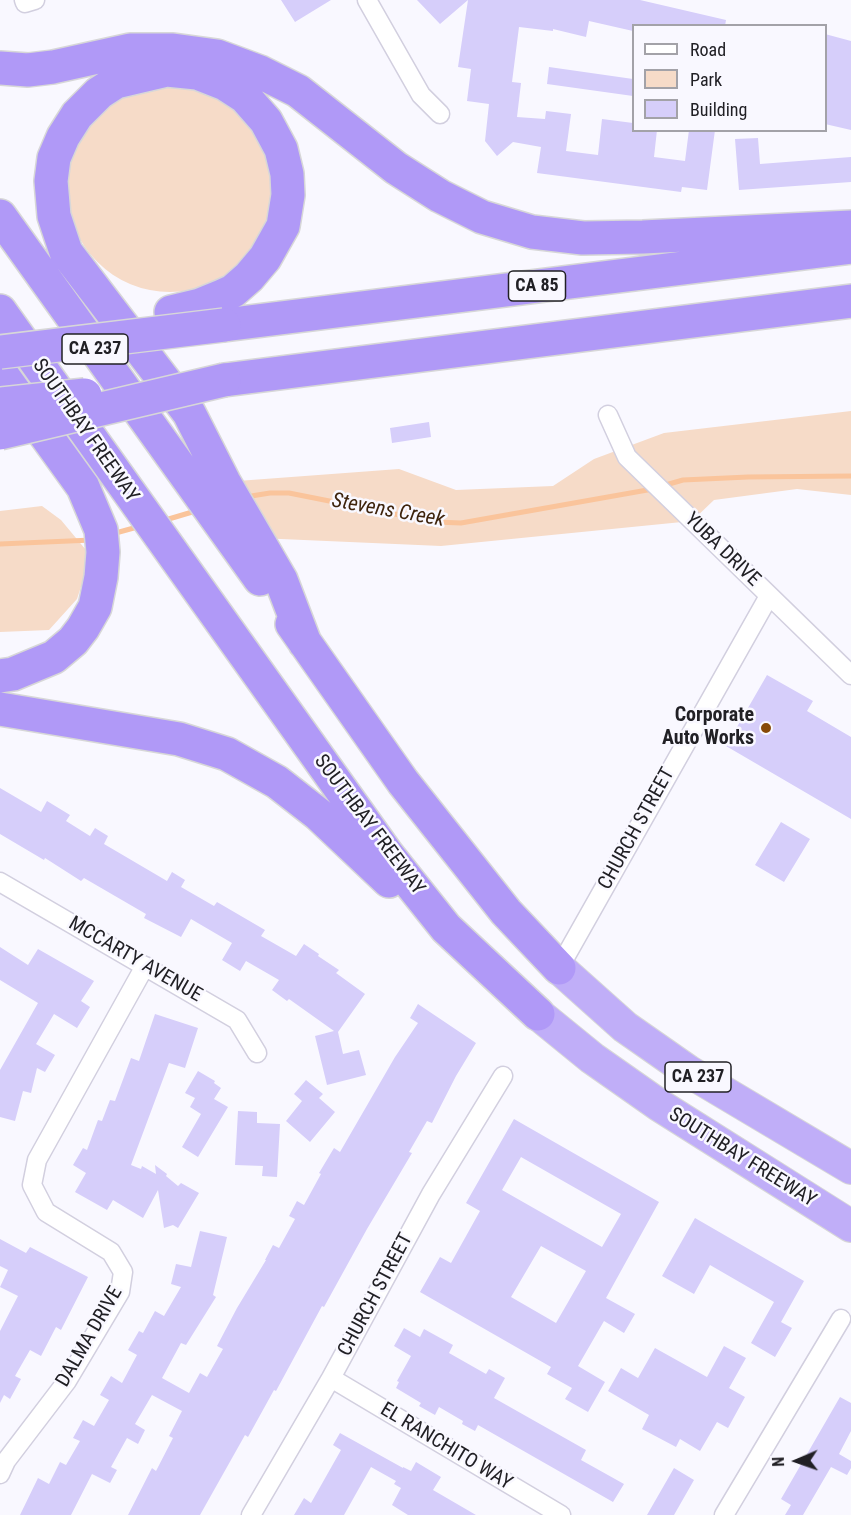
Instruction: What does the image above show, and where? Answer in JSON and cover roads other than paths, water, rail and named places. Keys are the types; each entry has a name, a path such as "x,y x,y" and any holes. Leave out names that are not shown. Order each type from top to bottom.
{"highway":[{"path":"0,68 28,70 53,67 130,50 173,50 217,56 260,72 298,91 396,168 440,196 482,217 532,232 583,238 613,238 851,227"},
{"path":"0,347 171,312 200,305 233,291 249,277 265,258 283,226 288,195 287,174 281,149 266,121 245,97 225,84 197,73 167,70 116,82 99,93 77,115 63,137 54,158 51,181 54,216 66,252 189,413 224,482 246,542"},
{"name":"CA 237","path":"0,216 190,483 281,580 305,643 403,782 506,912 559,968 625,1027 688,1071 851,1168"},
{"name":"CA 85","path":"0,352 851,247"},
{"path":"0,404 224,380 851,302"},
{"name":"SOUTHBAY FREEWAY","path":"0,311 387,854 446,928 538,1014 592,1058 659,1106 851,1226"},
{"path":"0,372 83,487 101,530 103,552 101,577 94,608 73,641 54,657 14,674 0,676"},
{"path":"0,433 224,380"},
{"path":"0,709 179,739 227,754 276,782 318,814 385,877 446,928"}],"street":[{"path":"367,0 421,95 440,114"},
{"name":"YUBA DRIVE","path":"608,415 627,457 851,675"},
{"name":"CHURCH STREET","path":"559,968 769,596"},
{"name":"MCCARTY AVENUE","path":"0,882 237,1020 257,1053"},
{"name":"DALMA DRIVE","path":"0,1474 6,1461 67,1381 120,1292 123,1272 111,1252 46,1212 32,1185 37,1160 145,966"},
{"name":"CHURCH STREET","path":"251,1515 331,1378 432,1193 502,1076"},
{"path":"724,1515 841,1319"},
{"name":"EL RANCHITO WAY","path":"331,1378 561,1515"}],"waterway":[{"name":"Stevens Creek","path":"662,486 683,480 851,476"},
{"name":"Stevens Creek","path":"245,497 289,493 435,522 461,523 653,489"},
{"name":"Stevens Creek","path":"162,521 199,510"},
{"name":"Stevens Creek","path":"112,534 141,526"},
{"name":"Stevens Creek","path":"0,544 92,540"}],"place":[{"name":"Corporate Auto Works","path":"766,728"}]}
